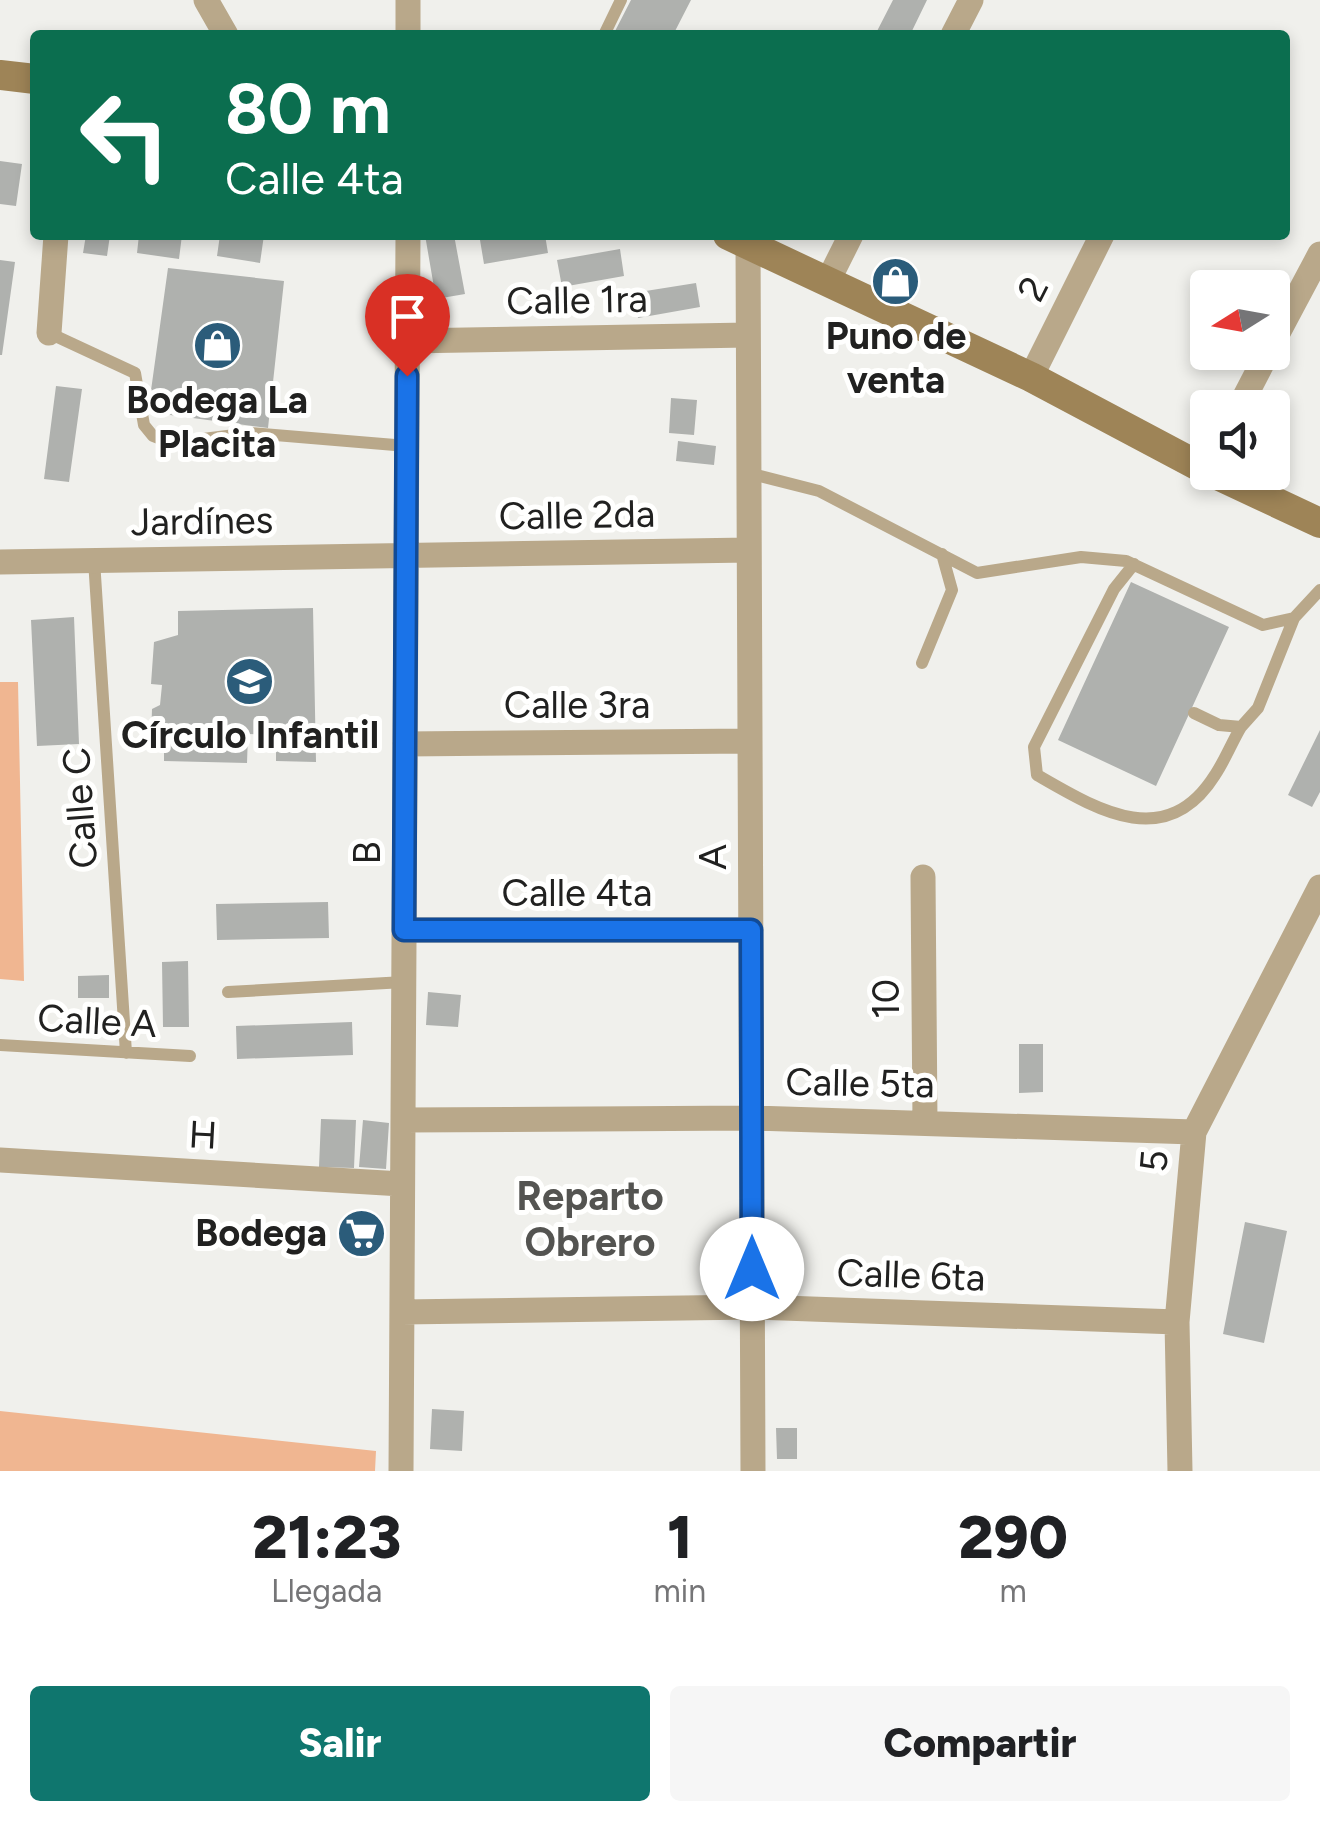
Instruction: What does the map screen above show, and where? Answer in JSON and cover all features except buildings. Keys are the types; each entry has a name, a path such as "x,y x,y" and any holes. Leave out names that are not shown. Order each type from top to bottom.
{"street":[{"path":"206,0 223,30"},
{"path":"408,0 408,30"},
{"path":"956,30 971,0"},
{"path":"0,75 30,78"},
{"path":"49,333 56,240"},
{"name":"B","path":"401,1471 408,240"},
{"name":"A","path":"738,240 748,334 753,1471"},
{"path":"742,240 1030,377 1190,461"},
{"path":"828,280 848,240"},
{"name":"2","path":"1030,377 1099,240"},
{"path":"1290,310 1320,254"},
{"name":"Calle 1ra","path":"408,341 748,334"},
{"path":"1250,490 1320,523"},
{"name":"Calle 2da","path":"406,555 749,550"},
{"name":"Jardínes","path":"0,562 406,555"},
{"name":"Calle 3ra","path":"405,744 750,742"},
{"name":"10","path":"923,877 925,1122"},
{"name":"5","path":"1180,1471 1178,1322 1194,1132 1320,888"},
{"name":"Calle 4ta","path":"404,930 751,930"},
{"name":"Calle 5ta","path":"403,1120 752,1118 1194,1132"},
{"name":"H","path":"0,1160 402,1184"},
{"name":"Calle 6ta","path":"402,1312 753,1307 1178,1322"}],"lane":[{"path":"606,30 621,0"},
{"path":"49,333 135,373 144,426 153,436 171,443 251,433 406,446"},
{"path":"748,473 819,491 977,572 1081,557 1134,564 1263,625 1294,618"},
{"path":"922,662 952,590 942,554"},
{"name":"Calle C","path":"94,560 126,1052"},
{"path":"1134,564 1114,589 1034,747 1038,775 1119,818 1148,820 1172,812 1215,776 1242,727 1258,708 1294,618 1320,590"},
{"path":"1194,713 1219,725 1242,727"},
{"path":"228,992 404,982"},
{"name":"Calle A","path":"0,1045 190,1056"}],"shaded area":[{"path":"0,682 18,682 24,981 0,979"},
{"path":"0,1411 376,1451 375,1471 0,1471"}],"place":[{"name":"Puno de venta","path":"896,282"},
{"name":"Bodega La Placita","path":"217,346"},
{"name":"Círculo Infantil","path":"250,681"},
{"name":"Bodega","path":"362,1233"}],"district":[{"name":"Reparto Obrero","path":"590,1219"}],"route":[{"path":"407,376 404,930 751,930 752,1269"}]}
